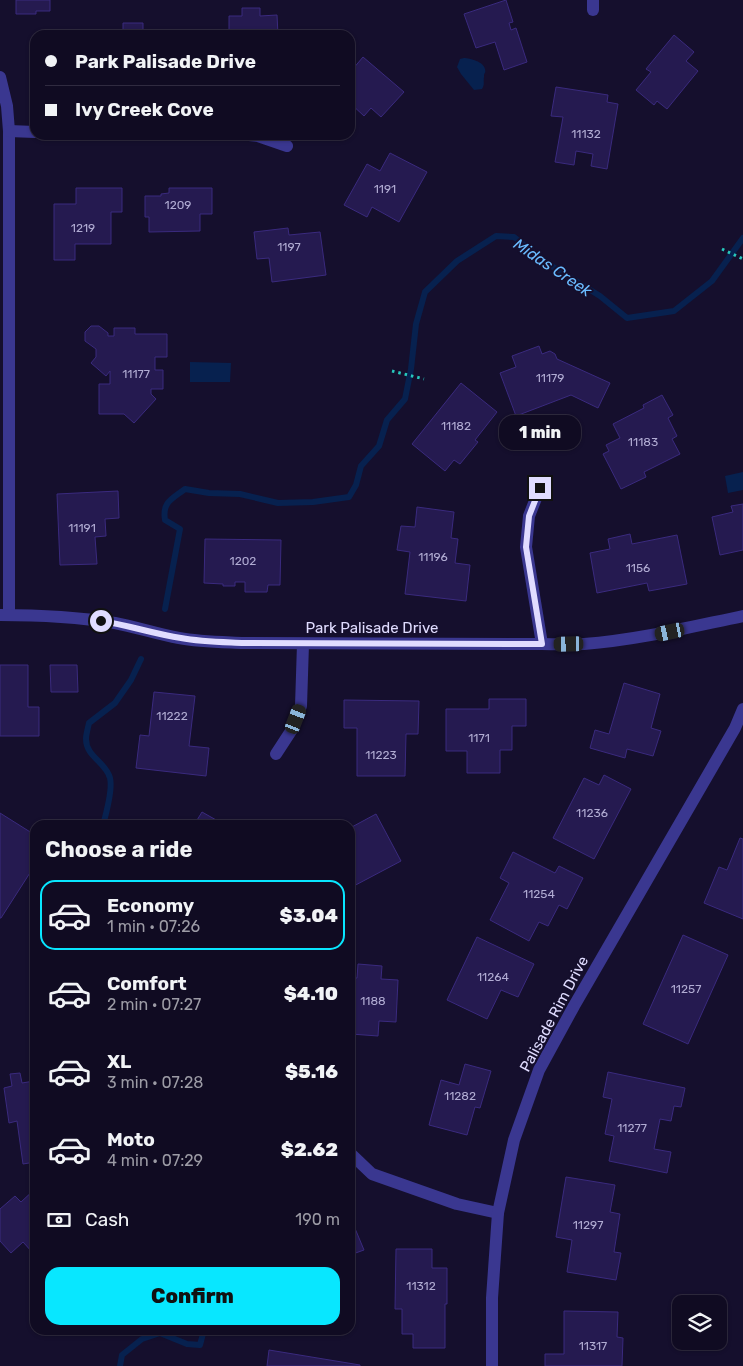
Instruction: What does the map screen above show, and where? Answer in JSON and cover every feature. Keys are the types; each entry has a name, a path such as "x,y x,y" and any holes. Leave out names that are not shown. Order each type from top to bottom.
{"street":[{"path":"0,77 7,106 9,131 5,615"},
{"path":"9,131 30,132"},
{"path":"270,140 287,146"},
{"path":"540,488 529,516 526,547 542,644"},
{"name":"Park Palisade Drive","path":"5,615 84,619 117,624 180,638 212,642 304,644 583,644 653,635 742,620"},
{"path":"276,754 291,731 301,706 304,644"},
{"name":"Palisade Rim Drive","path":"492,1366 492,1298 498,1213 514,1140 539,1070 735,728 743,709"},
{"path":"355,1158 372,1174 457,1204 498,1213"}],"path":[{"path":"722,249 743,259"},
{"path":"392,371 424,379"}],"water":[{"path":"460,59 476,61 484,67 484,85 482,89 474,90 461,74 457,67"},
{"path":"190,362 231,363 230,382 190,382"},
{"path":"743,472 743,490 728,493 725,476"}],"building":[{"path":"16,0 50,0 50,11 36,11 36,14 16,14"},
{"path":"506,0 513,22 509,23 511,30 516,28 527,62 504,70 495,42 476,48 464,14"},
{"path":"242,8 260,8 260,16 277,15 278,30 229,30 229,16 242,16"},
{"path":"123,23 143,23 143,30 123,30"},
{"path":"674,35 694,52 686,61 698,71 667,109 657,101 654,105 636,90 651,72 646,69"},
{"path":"363,57 404,92 381,117 371,108 364,116 355,108 355,66"},
{"path":"556,87 608,95 607,102 618,104 607,169 591,166 593,154 576,151 574,165 555,162 563,117 551,116"},
{"path":"390,153 427,172 399,222 372,207 367,217 344,205 367,164 380,171"},
{"path":"76,188 122,188 122,212 111,212 111,244 75,244 75,260 54,260 54,204 76,204"},
{"path":"169,188 212,188 212,214 200,214 200,231 149,232 149,217 145,217 145,196 161,196 161,194 169,193"},
{"path":"288,228 289,235 320,232 326,275 272,282 269,258 257,259 254,232"},
{"path":"91,326 99,326 108,333 108,336 114,336 114,328 135,328 135,334 167,334 167,357 155,357 155,370 163,370 163,389 151,389 151,394 156,399 134,423 124,414 99,414 99,384 110,384 110,371 106,376 91,363 96,357 96,349 85,341 85,332"},
{"path":"539,346 542,354 550,351 555,354 557,359 610,383 598,408 571,395 516,416 500,373 516,367 512,356"},
{"path":"461,383 497,412 475,440 478,442 460,464 454,460 445,471 412,444"},
{"path":"662,395 673,415 668,418 677,436 672,439 680,454 644,472 646,477 621,489 603,454 609,451 606,445 620,438 613,424 644,408 643,405"},
{"path":"118,491 119,518 105,519 106,536 95,537 97,564 60,565 57,494"},
{"path":"743,504 743,550 720,555 712,517 733,512 731,506"},
{"path":"417,507 454,512 451,538 458,539 455,563 470,565 466,601 405,594 410,552 397,550 401,526 415,527"},
{"path":"630,534 632,544 677,535 687,584 649,591 647,583 597,593 590,553 610,549 608,539"},
{"path":"205,539 281,540 280,585 268,585 267,592 245,592 245,582 235,582 235,586 204,583"},
{"path":"0,665 28,665 28,707 39,707 39,736 0,736"},
{"path":"50,665 77,665 78,692 51,692"},
{"path":"624,683 660,694 651,728 661,731 653,756 627,749 625,758 590,748 595,730 609,734"},
{"path":"154,692 195,696 189,746 209,748 206,776 136,768 140,735 149,736"},
{"path":"489,699 526,699 526,726 512,726 512,750 500,750 500,773 467,773 467,751 446,751 446,709 489,709"},
{"path":"344,700 419,701 418,734 406,734 405,776 357,776 357,728 344,728"},
{"path":"604,775 631,789 594,859 553,838 584,778 599,785"},
{"path":"202,812 216,820 197,820"},
{"path":"0,813 30,832 30,873 0,918"},
{"path":"376,814 401,861 355,885 355,825"},
{"path":"740,838 743,839 743,919 704,903 719,867 727,870"},
{"path":"513,852 555,873 559,866 583,878 567,909 559,905 548,926 539,922 529,941 490,920 509,883 500,878"},
{"path":"683,935 728,955 688,1044 643,1024"},
{"path":"477,937 534,964 518,997 501,990 487,1019 447,1000"},
{"path":"358,964 382,966 381,979 398,980 396,1022 379,1021 378,1036 355,1034 355,978 357,978"},
{"path":"465,1064 491,1071 480,1108 475,1107 467,1135 429,1125 441,1080 459,1085"},
{"path":"608,1072 685,1088 681,1107 674,1106 671,1121 660,1119 654,1149 671,1152 667,1173 609,1161 614,1136 605,1134 612,1099 603,1097"},
{"path":"20,1073 22,1083 30,1082 30,1163 23,1164 17,1121 9,1123 4,1088 12,1086 10,1074"},
{"path":"566,1177 615,1185 610,1212 620,1214 614,1252 621,1253 616,1280 567,1272 572,1240 556,1237"},
{"path":"30,1194 30,1250 23,1242 11,1253 0,1241 0,1209 15,1196 21,1202"},
{"path":"355,1228 364,1250 355,1253"},
{"path":"396,1249 432,1249 432,1268 447,1268 445,1348 413,1348 413,1334 402,1334 402,1309 395,1309"},
{"path":"564,1311 618,1312 617,1337 623,1338 622,1366 545,1366 545,1354 564,1354"},
{"path":"269,1350 360,1365 360,1366 267,1366"}],"waterway":[{"name":"Midas Creek","path":"165,609 180,529 165,520 164,514 172,498 185,489 209,493 240,494 278,503 313,502 349,497 356,485 361,466 379,446 387,420 405,399 411,369 416,324 425,292 457,261 496,236 514,237 550,265 600,296 627,318 674,311 712,281 743,238"},
{"name":"Midas Creek","path":"104,820 111,783 108,772 89,750 86,739 87,731 89,723 115,703 131,680 141,659"},
{"name":"Midas Creek","path":"120,1366 122,1355 142,1339 154,1335"},
{"name":"Midas Creek","path":"165,1335 187,1344 200,1345 203,1335"}],"route":[{"path":"101,621 180,638 212,642 542,644 526,547 529,516 540,488"}]}
